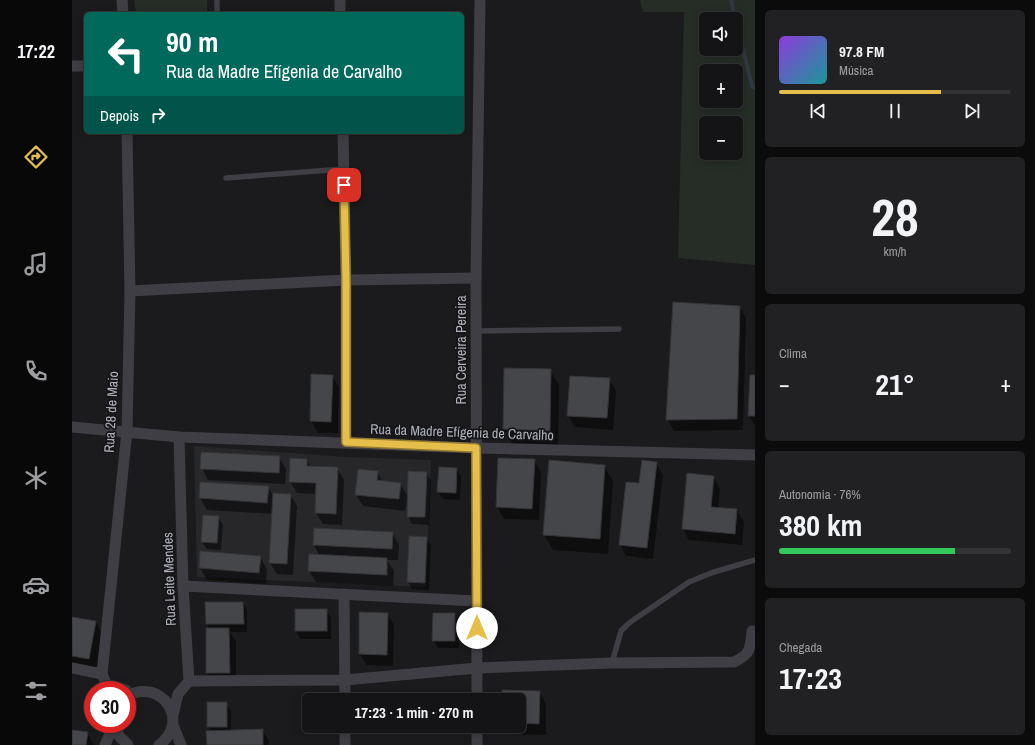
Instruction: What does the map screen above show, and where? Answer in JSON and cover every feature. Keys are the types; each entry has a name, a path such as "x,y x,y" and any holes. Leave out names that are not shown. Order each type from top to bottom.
{"street":[{"path":"122,0 122,12"},
{"path":"340,0 340,12"},
{"name":"Rua Cerveira Pereira","path":"477,693 476,278 480,0"},
{"path":"72,66 84,66"},
{"name":"Rua 28 de Maio","path":"102,674 127,431 130,291 127,134"},
{"path":"343,134 346,280 346,442"},
{"path":"130,291 346,280 476,278"},
{"name":"Rua da Madre Efígenia de Carvalho","path":"72,427 179,437 476,448 755,455"},
{"name":"Rua Leite Mendes","path":"179,437 183,586 188,681"},
{"path":"183,586 476,601"},
{"path":"344,594 345,693"},
{"path":"159,745 164,742 170,734 178,694 188,681 345,680 477,668 612,663 734,662 744,657 750,648 752,631"},
{"path":"72,668 102,674 105,681"},
{"path":"136,691 178,694"},
{"path":"155,693 168,702 181,745"},
{"path":"105,745 110,733"},
{"path":"118,733 128,745"},
{"path":"345,733 345,745"},
{"path":"477,733 477,745"}],"lane":[{"path":"216,12 217,0"},
{"path":"226,178 344,169"},
{"path":"476,331 619,329"},
{"path":"612,663 620,631 629,623 689,582 711,573 755,560"}],"shaded area":[{"path":"134,0 207,0 207,12 136,12"},
{"path":"640,0 755,0 755,265 678,258 684,12 643,12"},
{"path":"194,446 346,457 431,460 426,587 197,577"}],"building":[{"path":"673,302 740,306 737,419 666,420"},
{"path":"504,368 551,369 550,431 503,429"},
{"path":"311,374 333,375 331,422 310,421"},
{"path":"750,375 755,375 755,416 748,416"},
{"path":"570,376 610,378 607,418 567,416"},
{"path":"201,452 280,456 279,473 200,469"},
{"path":"290,458 307,459 307,466 338,467 336,514 315,513 316,483 289,482"},
{"path":"498,458 535,459 532,509 496,507"},
{"path":"549,460 605,465 600,539 543,535"},
{"path":"642,460 657,462 647,548 619,545 626,482 639,483"},
{"path":"439,467 457,468 456,493 437,492"},
{"path":"358,469 378,471 377,480 401,483 399,499 355,495"},
{"path":"408,471 427,472 425,517 407,517"},
{"path":"687,473 714,476 711,507 737,509 735,534 682,529"},
{"path":"200,482 269,486 267,503 199,498"},
{"path":"273,493 291,494 287,564 269,563"},
{"path":"203,515 219,516 217,543 201,542"},
{"path":"314,528 393,532 392,549 313,545"},
{"path":"409,536 427,537 425,583 407,582"},
{"path":"200,551 261,556 259,573 199,568"},
{"path":"309,554 387,558 387,575 308,571"},
{"path":"205,602 243,602 244,624 206,624"},
{"path":"295,609 327,609 327,631 295,631"},
{"path":"359,612 388,613 387,655 359,654"},
{"path":"433,613 455,613 455,641 432,641"},
{"path":"72,617 96,621 89,659 72,656"},
{"path":"206,628 229,628 230,673 206,673"},
{"path":"502,690 540,691 539,724 526,723 526,693 502,693"},
{"path":"207,702 227,702 227,727 207,727"},
{"path":"263,729 263,745 207,745 206,731"},
{"path":"72,730 88,733 86,745 72,745"}],"waterway":[{"path":"731,0 752,86 755,88"}],"route":[{"path":"344,185 346,280 346,442 476,448 477,628"}]}
